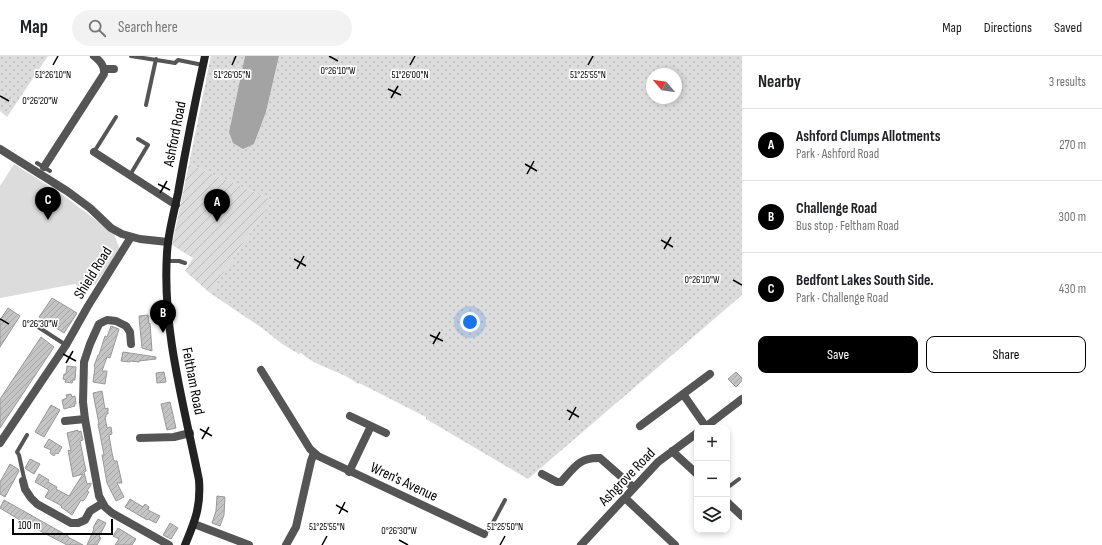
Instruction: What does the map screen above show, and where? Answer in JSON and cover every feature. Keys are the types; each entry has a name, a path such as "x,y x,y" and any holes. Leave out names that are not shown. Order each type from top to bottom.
{"main road":[{"name":"Ashford Road","path":"168,242 205,56"},
{"name":"Feltham Road","path":"168,242 167,299 171,339 199,480 200,494 194,524 184,545"}],"street":[{"path":"44,167 104,74 104,69 100,60 94,56"},
{"path":"104,69 114,69"},
{"path":"0,149 67,191 90,208 111,228 131,237 168,242"},
{"path":"94,152 176,205"},
{"name":"Shield Road","path":"0,443 3,434 66,345 88,306 131,237"},
{"path":"131,344 130,332 126,326 116,321 107,320 99,324 84,362 83,402 99,496 105,507 112,513 168,545"},
{"name":"Wren's Avenue","path":"261,370 310,450 318,456 349,472 484,534"},
{"path":"640,426 710,374"},
{"path":"683,394 704,425"},
{"path":"708,425 742,399"},
{"path":"350,416 386,433"},
{"path":"65,421 85,419"},
{"path":"349,472 372,426"},
{"path":"140,438 174,437 190,433"},
{"name":"Ashgrove Road","path":"581,545 658,462 694,435"},
{"path":"672,451 694,471"},
{"path":"286,545 296,526 314,453"},
{"path":"542,474 557,482 561,482 580,462 593,458 600,458 634,488"},
{"path":"22,487 37,504 70,523 78,523 85,520 90,511 103,503"},
{"path":"625,498 675,545"},
{"path":"730,505 742,516"},
{"path":"194,524 249,545"}],"lane":[{"path":"131,56 175,63 178,60 203,65"},
{"path":"146,105 156,59"},
{"path":"94,152 116,117"},
{"path":"130,175 148,145 138,139"},
{"path":"167,261 179,261 185,263"},
{"path":"35,325 66,345"},
{"path":"22,487 24,478 17,452 27,436"},
{"path":"730,486 739,479"},
{"path":"484,534 490,528 505,500"}],"shaded area":[{"path":"0,56 48,56 7,117 0,111"},
{"path":"211,56 245,56 229,132 254,144 266,112 279,56 742,56 742,295 528,479 426,419 426,417 359,383 358,384 344,375 315,362 301,353 299,354 282,344 262,328 210,293 272,200 189,164"},
{"path":"245,56 279,56 266,112 254,144 243,149 233,143 229,132"},
{"path":"14,164 63,195 114,234 120,250 95,285 90,282 84,290 75,284 0,298 0,186"},
{"path":"189,164 272,200 210,293 185,271 193,258 172,245"}],"building":[{"path":"52,298 77,313 64,333 39,317"},
{"path":"8,308 20,316 0,347 0,320"},
{"path":"148,315 152,351 142,348 139,316"},
{"path":"111,326 119,329 110,358 107,357 102,371 107,371 105,384 93,382 94,366 105,336 107,337"},
{"path":"41,337 54,347 0,428 0,399"},
{"path":"123,352 156,357 156,359 139,362 121,361"},
{"path":"67,366 76,367 75,380 73,380 72,383 65,382 66,380 63,379 64,374 66,374"},
{"path":"164,372 166,382 157,383 156,373"},
{"path":"736,372 742,378 742,381 736,387 728,379"},
{"path":"102,391 105,409 108,408 108,414 106,414 105,417 107,428 111,427 112,434 109,435 112,453 114,461 117,461 122,483 117,483 124,497 116,501 107,483 102,455 104,455 93,393"},
{"path":"71,394 72,397 75,396 76,404 74,404 75,406 64,409 62,400 67,398 66,395"},
{"path":"170,402 176,428 167,430 161,404"},
{"path":"51,405 60,410 44,437 35,432"},
{"path":"78,430 78,432 81,431 83,440 80,441 86,471 84,472 87,484 91,483 91,485 87,491 89,492 85,499 83,501 81,500 72,515 61,507 62,506 45,497 49,490 35,482 39,474 49,480 48,482 57,487 56,489 69,496 83,474 73,477 68,450 71,451 67,433"},
{"path":"49,439 62,447 58,454 56,453 54,456 50,453 51,450 44,447"},
{"path":"30,459 40,464 34,474 25,468"},
{"path":"10,464 19,471 5,497 0,494 0,482"},
{"path":"217,496 225,497 224,515 220,526 212,523 216,511"},
{"path":"130,499 143,507 145,504 149,507 148,510 160,516 156,523 148,519 147,520 125,507"},
{"path":"4,500 83,545 67,545 23,522 0,508"},
{"path":"98,519 106,523 99,537 101,538 97,545 87,545 94,529 93,528"},
{"path":"170,523 178,528 171,539 163,535"},
{"path":"118,528 136,539 132,545 115,545 119,539 113,536"}],"place":[{"name":"Bedfont Lakes South Side.","path":"48,220"},
{"name":"Ashford Clumps Allotments","path":"217,222"},
{"name":"Challenge Road","path":"163,333"}]}
